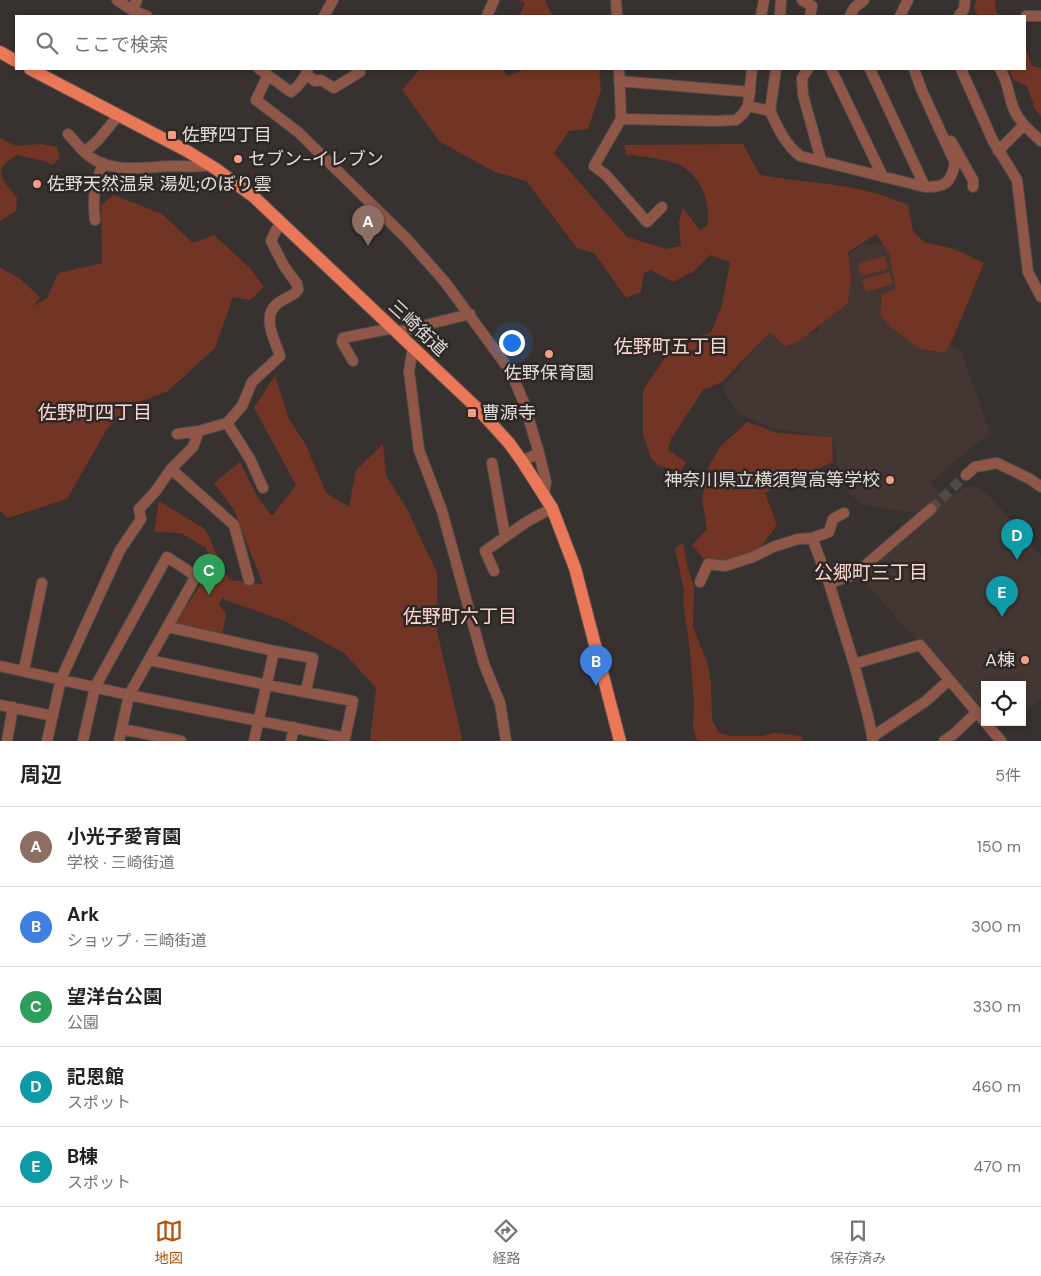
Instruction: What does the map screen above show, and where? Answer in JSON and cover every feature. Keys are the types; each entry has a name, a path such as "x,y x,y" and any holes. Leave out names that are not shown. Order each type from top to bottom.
{"main road":[{"path":"1,54 15,61"},
{"name":"三崎街道","path":"32,70 187,151 254,197 479,410 509,443 552,508 575,568 620,741"}],"street":[{"path":"117,0 134,5 146,15"},
{"path":"325,15 333,0"},
{"path":"487,15 494,0"},
{"path":"616,0 617,15"},
{"path":"761,15 764,0"},
{"path":"780,15 781,0"},
{"path":"802,0 812,6 810,15"},
{"path":"850,15 854,8 864,0"},
{"path":"900,15 908,0"},
{"path":"1026,16 1041,16"},
{"path":"260,70 291,92 297,87 307,72 315,81 321,80 334,88 360,72"},
{"path":"619,70 621,118 594,166 606,175 647,222 662,207"},
{"path":"621,118 736,120 744,114 748,106 752,70"},
{"path":"776,70 770,111 782,136 792,150 800,156 883,177 939,187 950,179 955,163 914,70"},
{"path":"807,70 802,78 803,95 821,160"},
{"path":"831,70 883,177"},
{"path":"870,70 925,186"},
{"path":"961,70 998,151 1017,180 1028,272 1041,297"},
{"path":"1001,70 1006,78 1013,108 1024,125 1041,140"},
{"path":"268,75 256,100 298,132 407,239 470,314 511,372 524,403 539,453 546,482 544,494"},
{"path":"620,81 750,92"},
{"path":"748,106 770,111"},
{"path":"85,152 119,115"},
{"path":"998,151 1024,125"},
{"path":"941,133 950,139 973,180 973,187"},
{"path":"68,134 89,157 103,164 148,168 172,166 196,168 210,165"},
{"path":"95,220 93,203 95,185 103,164"},
{"path":"177,434 200,431 227,423 242,406 252,382 280,356 268,320 272,308 284,299 293,296 298,290 297,284 284,266 272,241 276,230 282,223"},
{"path":"353,361 342,342 343,338 395,330 470,314"},
{"path":"413,347 409,371 420,450 442,511 484,664 500,703 506,741"},
{"path":"227,423 250,459 264,488"},
{"path":"47,741 61,679 120,550 141,519 139,509 155,492 170,469 193,448 200,431"},
{"path":"522,461 539,453"},
{"path":"492,463 505,536"},
{"path":"966,476 974,467 997,463 1030,479 1041,487"},
{"path":"170,469 234,525 249,580"},
{"path":"494,571 485,551 528,521 552,508"},
{"path":"829,583 854,575 931,509"},
{"path":"700,582 708,564 725,566 753,557 773,547 829,532 834,519 844,513"},
{"path":"812,538 829,583 854,664 872,739 926,701 949,680"},
{"path":"82,741 94,687 167,557 196,576 130,695 119,741"},
{"path":"24,670 42,583"},
{"path":"168,627 313,658 306,691"},
{"path":"854,664 920,645 981,717"},
{"path":"254,741 274,651"},
{"path":"0,666 130,695 294,727 322,737 345,738 353,701 149,660"},
{"path":"0,705 53,716"},
{"path":"7,741 13,707"},
{"path":"944,741 977,712"},
{"path":"988,726 1001,741"},
{"path":"291,741 294,727"},
{"path":"122,730 182,741"}],"shaded area":[{"path":"517,0 545,0 552,15 519,15 525,3"},
{"path":"976,0 995,0 996,12 998,15 978,15 974,8"},
{"path":"1026,50 1032,66 1041,68 1041,116 1035,109 1027,86 1014,80 1009,70 1026,70"},
{"path":"419,70 504,70 507,76 523,70 599,70 601,90 588,129 569,131 554,153 627,237 666,249 681,246 679,222 683,208 700,230 707,226 708,207 706,198 697,181 684,167 669,161 626,154 624,145 743,144 760,175 861,190 879,194 908,205 913,231 924,242 954,249 984,263 951,343 944,353 918,348 892,328 880,315 882,294 896,289 889,253 876,234 848,252 851,278 848,303 798,342 785,346 770,332 722,382 703,390 671,439 668,450 686,462 681,471 659,466 651,458 643,435 643,390 675,343 711,333 722,305 730,262 710,255 693,272 673,282 651,270 644,273 641,292 626,298 594,253 577,248 526,181 495,172 440,142 402,90"},
{"path":"0,138 16,146 40,144 57,147 60,158 52,165 44,161 17,155 5,163 1,170 3,180 17,198 16,211 0,221"},
{"path":"114,195 162,214 193,243 214,235 250,268 264,287 250,300 233,297 215,348 168,391 129,406 107,429 67,499 8,518 0,511 0,268 18,277 40,297 33,306 47,298 58,273 102,263 101,205"},
{"name":"神奈川県立横須賀高等学校","path":"861,244 891,245 903,327 961,351 991,434 976,443 930,483 947,498 964,488 973,486 985,491 1041,555 1041,698 1026,711 1026,681 981,681 981,708 933,653 912,635 858,575 937,505 931,506 922,514 865,505 849,494 846,477 839,477 834,441 829,437 772,428 738,413 722,388 770,332 818,332 831,272"},
{"path":"885,256 888,269 861,276 858,264"},
{"path":"889,272 893,284 866,292 862,280"},
{"path":"275,376 289,419 306,445 326,493 349,507 356,470 383,444 386,475 407,509 437,573 437,631 462,738 461,741 370,741 376,688 344,653 285,621 225,600 223,597 219,604 226,614 222,635 175,624 208,573 217,577 206,548 181,533 154,532 159,501 205,529 229,580 263,584 234,510 214,483 240,462 258,498 272,516 296,485 254,408"},
{"path":"747,422 778,433 832,437 833,462 765,493 777,525 753,557 708,564 692,545 707,529 702,499 709,466 720,447"},
{"path":"683,543 688,569 694,586 693,627 708,665 711,684 712,720 719,733 729,736 762,736 775,733 800,736 804,741 699,741 696,739 693,726 694,704 683,600 684,591 675,548"}],"tunnel":[{"path":"931,509 966,475"}],"place":[{"name":"佐野四丁目","path":"172,135"},
{"name":"セブン-イレブン","path":"238,159"},
{"name":"佐野天然温泉 湯処;のぼり雲","path":"37,184"},
{"name":"小光子愛育園","path":"368,246"},
{"name":"佐野保育園","path":"549,354"},
{"name":"曹源寺","path":"472,413"},
{"name":"神奈川県立横須賀高等学校","path":"890,480"},
{"name":"記恩館","path":"1017,560"},
{"name":"望洋台公園","path":"209,595"},
{"name":"B棟","path":"1002,617"},
{"name":"A棟","path":"1025,660"},
{"name":"Ark","path":"596,686"}],"district":[{"name":"佐野町五丁目","path":"671,346"},
{"name":"佐野町四丁目","path":"95,412"},
{"name":"公郷町三丁目","path":"871,572"},
{"name":"佐野町六丁目","path":"460,616"}]}
